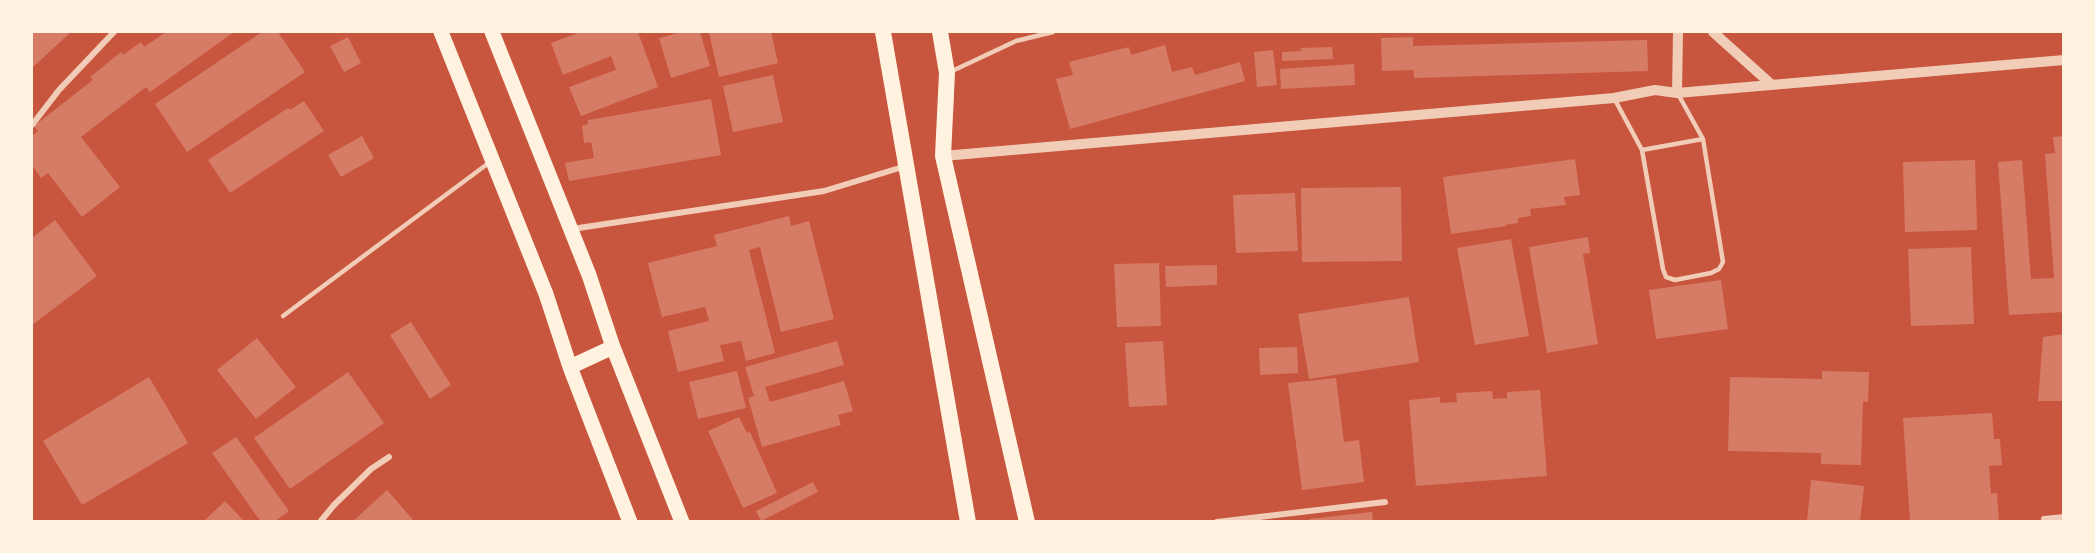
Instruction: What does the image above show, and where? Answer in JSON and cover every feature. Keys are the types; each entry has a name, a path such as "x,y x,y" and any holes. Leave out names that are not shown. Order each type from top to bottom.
{"highway":[{"path":"883,32 968,522"},
{"path":"940,32 947,73 943,156 1027,522"}],"main road":[{"path":"441,32 546,294 570,367 630,522"},
{"path":"492,32 589,275 613,347 682,522"},
{"path":"570,367 613,347"}],"street":[{"path":"32,125 59,90 114,32"},
{"path":"1677,93 1678,32"},
{"path":"1713,32 1772,85"},
{"path":"943,156 1614,98 1655,90 1677,93 2064,60"},
{"path":"570,229 824,191 906,166"},
{"path":"320,522 363,477 389,457"},
{"path":"1217,522 1385,502"},
{"path":"2044,519 2064,517"}],"lane":[{"path":"947,73 1035,33 1053,32"},
{"path":"1614,98 1642,150 1663,269 1666,277 1675,280 1711,273 1719,269 1723,262 1703,139 1677,93"},
{"path":"1642,150 1703,139"},
{"path":"283,316 492,160"}],"building":[{"path":"32,32 71,32 32,68"},
{"path":"166,32 234,32 150,92 146,87 81,137 120,187 82,217 48,173 41,178 32,165 32,136 38,131 34,126 93,80 90,77 121,52 123,55 141,42 144,47"},
{"path":"262,32 278,32 305,72 187,152 155,104"},
{"path":"581,32 638,32 658,87 581,116 569,87 616,70 611,56 563,75 551,43"},
{"path":"682,32 700,32 710,66 671,78 659,38"},
{"path":"709,32 771,32 778,63 719,77"},
{"path":"348,37 361,63 344,72 330,46"},
{"path":"1413,37 1413,46 1647,40 1648,71 1414,78 1414,70 1382,71 1381,38"},
{"path":"1165,45 1172,72 1192,67 1195,75 1240,62 1245,81 1070,129 1056,79 1073,75 1069,62 1129,47 1131,55"},
{"path":"1332,47 1333,59 1282,61 1282,52 1301,51 1301,48"},
{"path":"1273,50 1277,85 1257,87 1254,52"},
{"path":"1354,64 1355,85 1281,89 1280,69"},
{"path":"773,75 783,122 733,132 723,86"},
{"path":"711,99 721,155 569,181 565,163 594,158 591,142 584,143 582,126 588,124 588,120"},
{"path":"304,101 324,131 230,193 208,160 288,108 290,110"},
{"path":"362,136 374,158 341,177 328,155"},
{"path":"2064,136 2064,312 2009,315 1998,162 2022,160 2031,279 2054,278 2045,154 2055,153 2053,137"},
{"path":"1575,159 1580,195 1564,197 1566,205 1530,209 1531,216 1518,218 1518,223 1451,234 1443,177"},
{"path":"1975,160 1977,230 1905,232 1903,162"},
{"path":"1401,187 1402,261 1302,262 1301,188"},
{"path":"1295,193 1298,251 1236,253 1233,195"},
{"path":"789,216 791,226 809,221 834,319 781,332 760,247 749,250 775,353 746,361 741,341 720,345 724,361 678,372 668,331 709,321 705,307 662,317 648,263 717,246 714,235"},
{"path":"55,220 97,276 32,325 32,238"},
{"path":"1588,237 1590,253 1583,254 1598,344 1547,353 1529,247"},
{"path":"1511,239 1529,336 1475,345 1457,248"},
{"path":"1971,247 1974,324 1911,326 1908,249"},
{"path":"1159,263 1161,326 1117,327 1114,264"},
{"path":"1217,265 1217,285 1166,287 1165,266"},
{"path":"1721,280 1728,329 1656,339 1649,290"},
{"path":"1409,297 1419,362 1309,379 1298,314"},
{"path":"411,322 451,385 430,399 390,335"},
{"path":"2064,334 2064,401 2038,401 2043,337"},
{"path":"257,338 296,387 256,419 217,370"},
{"path":"837,341 844,365 765,387 770,402 844,381 853,411 838,415 841,425 762,447 748,398 754,396 745,367"},
{"path":"1163,341 1167,405 1129,407 1125,343"},
{"path":"1297,347 1298,373 1260,375 1259,348"},
{"path":"737,371 746,408 698,419 689,382"},
{"path":"1822,371 1869,372 1868,402 1863,401 1861,465 1821,464 1821,453 1728,451 1730,377 1822,379"},
{"path":"348,372 384,423 290,489 254,438"},
{"path":"149,377 188,443 82,505 43,441"},
{"path":"1336,378 1344,442 1359,440 1364,482 1302,490 1288,383"},
{"path":"1540,390 1547,476 1416,486 1409,400 1440,397 1440,403 1457,402 1456,393 1492,391 1493,399 1507,398 1507,392"},
{"path":"1992,413 1994,439 2000,439 2002,465 1989,466 1991,494 1997,493 1999,522 1910,522 1903,418"},
{"path":"739,417 747,433 750,432 777,493 743,508 708,431"},
{"path":"236,437 289,511 274,522 261,522 212,453"},
{"path":"1811,480 1864,486 1860,522 1807,522"},
{"path":"813,482 818,492 761,521 756,511"},
{"path":"387,490 415,522 352,522"},
{"path":"225,501 245,522 203,522"},
{"path":"1372,512 1373,522 1309,522 1309,519"}]}
